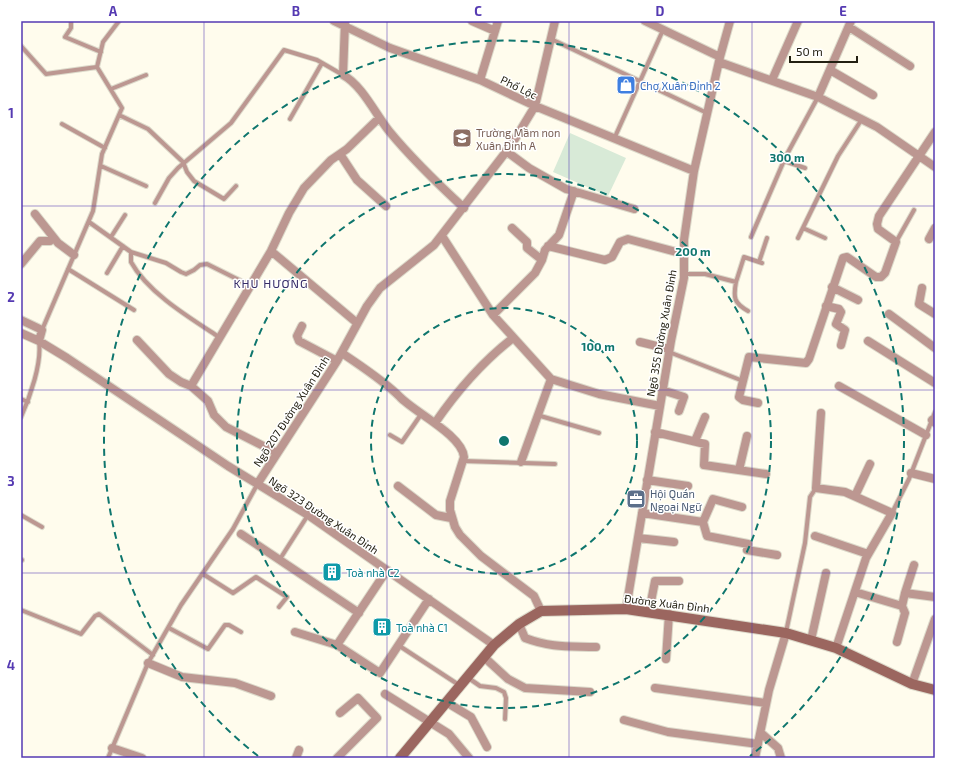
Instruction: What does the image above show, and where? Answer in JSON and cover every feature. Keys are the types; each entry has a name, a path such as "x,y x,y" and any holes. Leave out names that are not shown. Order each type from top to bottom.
{"street":[{"name":"Phố Lộc","path":"334,21 345,24 390,48 480,80 535,106 694,171"},
{"path":"472,21 495,31"},
{"path":"480,80 498,21"},
{"name":"Ngõ 207 Đường Xuân Đỉnh","path":"258,483 337,361 357,323 380,288 434,245 442,236 506,151 535,106 555,21"},
{"path":"646,21 719,59 818,97 862,119 877,127 935,167"},
{"name":"Ngõ 355 Đường Xuân Đỉnh","path":"626,609 662,390 684,274 684,240 694,171 719,59 730,21"},
{"path":"772,80 798,21"},
{"path":"345,24 343,75 358,88 379,118 439,185 464,208"},
{"path":"818,97 850,24 910,66"},
{"path":"830,70 873,95"},
{"path":"191,386 249,285 271,251 289,213 304,188 331,160 340,154 379,118"},
{"path":"758,402 739,398 748,360 751,356 806,364 809,359 841,260 845,257 876,277 881,277 885,273 896,242 881,233 877,224 880,216 935,132"},
{"path":"506,151 529,168 566,189 634,210"},
{"path":"340,154 357,180 386,206"},
{"path":"493,315 535,273 542,260 545,250 559,235 574,191"},
{"path":"35,214 52,233 53,237 74,255"},
{"path":"512,228 527,242 527,248 542,260"},
{"path":"928,239 935,228"},
{"path":"442,236 493,315 551,379 599,394 660,406"},
{"path":"21,264 40,241 50,241 53,237"},
{"path":"548,246 605,260 612,257 620,242 628,239 684,254"},
{"path":"271,251 357,323"},
{"path":"832,287 858,300"},
{"path":"922,288 919,304 935,314"},
{"path":"826,306 839,309 841,312 836,324 845,330 841,345"},
{"path":"889,314 935,348"},
{"path":"21,320 42,330 39,342"},
{"path":"302,326 297,336 299,341 337,361"},
{"name":"Ngõ 323 Đường Xuân Đỉnh","path":"21,332 67,358 228,466 308,515 494,645"},
{"path":"435,423 469,379 496,351 513,338"},
{"path":"137,340 169,374 181,382 191,386 208,401 214,415 226,427 277,453"},
{"path":"868,341 935,383"},
{"path":"640,342 669,350"},
{"path":"342,353 386,383 400,398 435,423 459,446 464,453 463,461 450,501 451,518 460,535 481,556 534,596 541,611"},
{"path":"521,462 551,379"},
{"path":"839,386 926,435"},
{"path":"662,390 684,397 679,411"},
{"path":"821,413 816,488 845,492 892,513 868,554 836,648"},
{"path":"695,441 705,417"},
{"path":"655,432 705,444 704,465 766,474"},
{"path":"739,470 747,436"},
{"path":"855,496 870,464"},
{"path":"911,472 935,480"},
{"path":"647,480 688,486"},
{"path":"398,486 436,515 451,518"},
{"path":"742,507 713,499 703,522 707,536 748,544 747,550 777,555"},
{"path":"642,513 703,522"},
{"path":"241,534 359,613"},
{"path":"815,536 868,554"},
{"path":"638,538 674,542"},
{"path":"897,642 905,613 902,606 904,593 914,565"},
{"path":"337,645 387,570"},
{"path":"811,640 826,572"},
{"path":"649,612 655,581 680,581"},
{"path":"855,592 902,606"},
{"path":"904,593 935,597"},
{"path":"295,632 337,645 380,673 429,600"},
{"name":"Đường Xuân Đỉnh","path":"401,757 494,645 519,624 541,611 626,609 669,614 786,633 836,648 912,684 935,690"},
{"path":"666,660 669,614"},
{"path":"912,684 935,619"},
{"path":"519,624 525,638 539,643 553,647 596,646"},
{"path":"756,758 766,704 786,633"},
{"path":"484,657 508,679 525,688 590,692"},
{"path":"151,659 182,677 235,683 271,696"},
{"path":"654,688 766,704"},
{"path":"385,694 449,734 469,758"},
{"path":"337,758 377,718 358,698 340,713"},
{"path":"446,702 471,717 487,747"},
{"path":"624,720 668,732 758,744"},
{"path":"760,733 778,748 781,758"},
{"path":"112,748 142,758"},
{"path":"296,758 299,750"}],"lane":[{"path":"71,21 71,28 65,37 101,52"},
{"path":"42,330 93,211 105,148 122,108 97,67 103,42 119,21"},
{"path":"614,138 663,30"},
{"path":"551,39 707,113"},
{"path":"21,46 46,74 97,67"},
{"path":"155,203 169,178 183,162 231,123 284,50 322,63 343,75"},
{"path":"290,119 322,63"},
{"path":"111,89 146,75"},
{"path":"750,237 784,161 818,97"},
{"path":"119,115 148,129 183,162 187,172 194,181 224,199 236,186"},
{"path":"798,238 838,156 862,119"},
{"path":"62,124 105,148"},
{"path":"784,161 805,168"},
{"path":"101,166 146,186"},
{"path":"896,242 914,210"},
{"path":"111,237 125,215"},
{"path":"89,222 131,252 166,263 186,274 200,265 207,264 249,285"},
{"path":"803,228 825,238"},
{"path":"748,310 739,306 735,298 736,282 744,257 760,262 767,238"},
{"path":"107,274 123,246"},
{"path":"131,252 131,262 146,282 184,314 219,337"},
{"path":"68,269 134,310"},
{"path":"684,274 705,274 736,282"},
{"path":"21,417 28,402 41,352 39,342"},
{"path":"669,350 743,382"},
{"path":"21,399 28,402"},
{"path":"892,513 933,421 935,412"},
{"path":"390,435 402,442 422,413"},
{"path":"538,415 599,433"},
{"path":"463,461 556,464"},
{"name":"Ngõ 207 Đường Xuân Đỉnh","path":"108,758 151,659 203,574 233,529 258,483"},
{"path":"786,633 803,551 810,497 816,488"},
{"path":"21,515 42,527"},
{"path":"280,559 308,515"},
{"path":"203,574 233,593 256,577 287,597 279,607"},
{"path":"21,610 81,634 95,616 99,614 151,659"},
{"path":"169,628 208,649 225,625 229,625 241,632"},
{"path":"398,645 459,686"},
{"path":"467,676 480,686 496,688 504,692 506,698 505,719"}],"green space":[{"path":"570,133 626,158 608,196 553,172"}],"place":[{"name":"Chợ Xuân Đỉnh 2","path":"626,85"},
{"name":"Trường Mầm non Xuân Đỉnh A","path":"462,138"},
{"name":"Hội Quán Ngoại Ngữ","path":"636,499"},
{"name":"Toà nhà C2","path":"332,572"},
{"name":"Toà nhà C1","path":"382,627"}],"district":[{"name":"KHU HƯƠNG","path":"271,283"}]}
